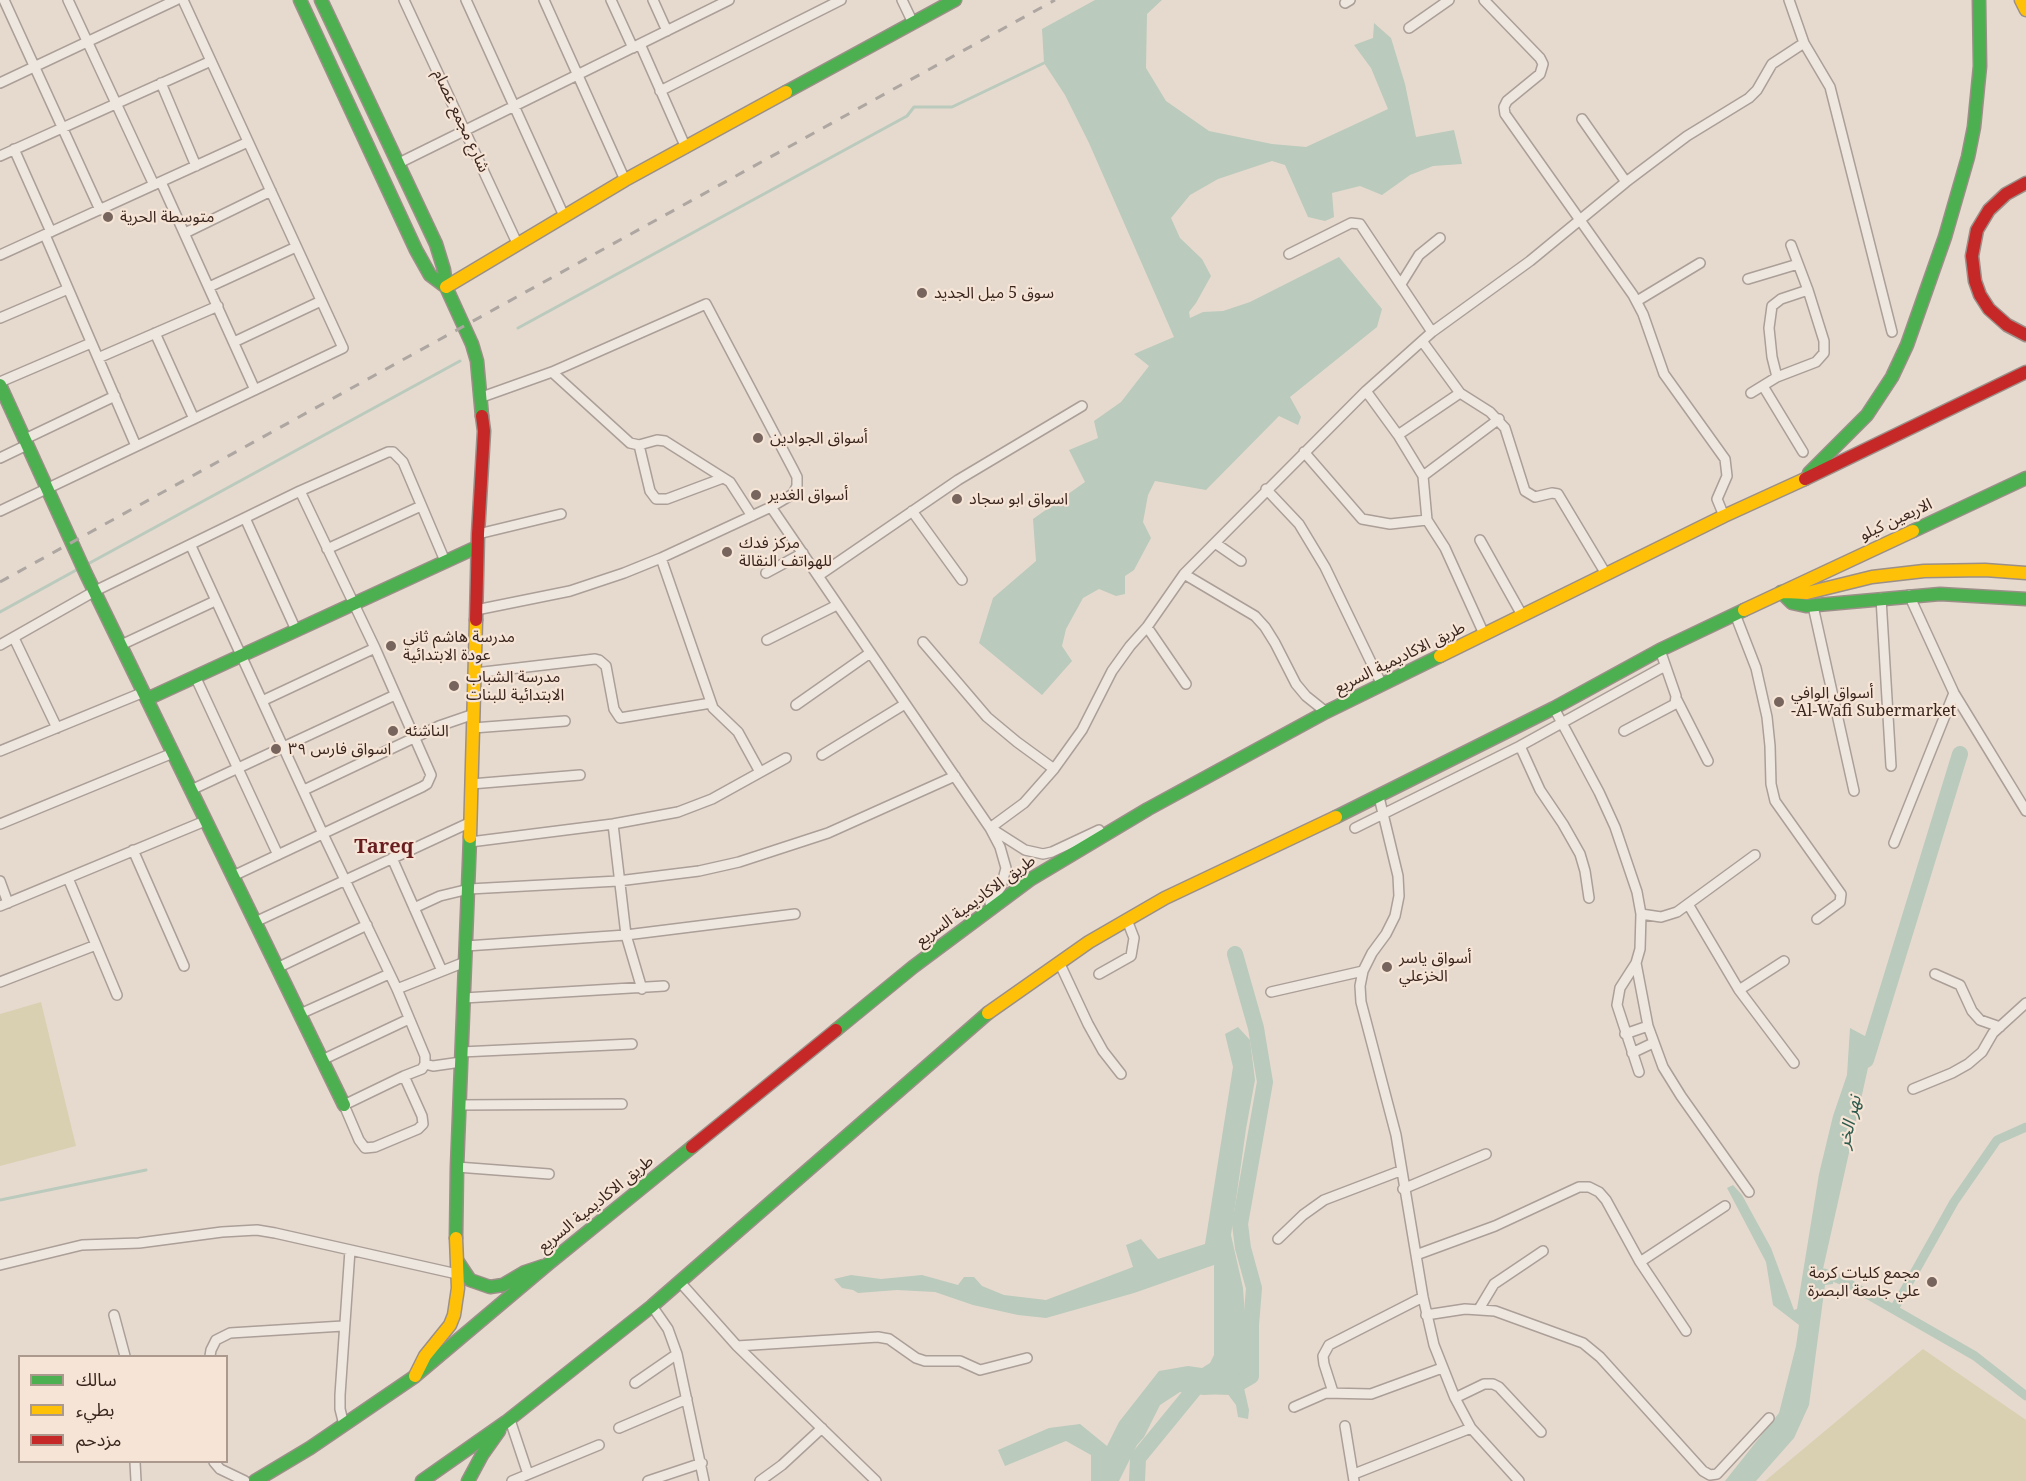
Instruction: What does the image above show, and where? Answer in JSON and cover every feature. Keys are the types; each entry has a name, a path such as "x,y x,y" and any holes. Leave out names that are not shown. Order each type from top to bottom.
{"main road":[{"path":"300,0 416,250 430,275 446,287"},
{"path":"321,0 436,244 444,270 446,287 477,360 482,397 484,431 477,540 469,889 457,1167 456,1304 450,1325 424,1356 414,1377"},
{"path":"446,287 626,180 955,0"},
{"path":"1803,480 1867,415 1892,376 1907,345 1945,237 1968,157 1978,97 1979,0"},
{"path":"2021,0 2026,10"},
{"path":"2026,183 2006,194 1989,210 1977,230 1972,256 1975,281 1989,309 2007,325 2026,335"},
{"path":"1803,480 2026,372"},
{"path":"0,384 86,574 344,1105"},
{"name":"الاربعين كيلو","path":"1780,592 2026,478"},
{"name":"طريق الاكاديمية السريع","path":"255,1481 310,1448 414,1377 548,1264 913,967 1031,879 1148,809 1326,712 1724,516 1803,480"},
{"path":"145,695 195,676 445,561 477,540"},
{"path":"422,1481 508,1421 652,1306 960,1036 1059,962 1165,898 1379,796 1554,708 1660,650 1780,592 1807,593 1872,577 1924,571 1985,570 2026,573"},
{"path":"1780,592 1792,603 1813,606 1909,595 1955,593 2026,598"},
{"path":"2011,598 2026,604"},
{"path":"456,1258 470,1280 490,1287 503,1285 525,1272 548,1264"},
{"path":"468,1481 482,1455 508,1421"}],"street":[{"path":"4,0 100,210"},
{"path":"68,0 116,103 185,233 255,390"},
{"path":"0,83 176,0"},
{"path":"0,511 343,348 183,0"},
{"name":"شارع مجمع عصام","path":"404,0 517,243"},
{"path":"466,0 564,216"},
{"path":"544,0 626,180"},
{"path":"611,0 660,91 686,148"},
{"path":"653,0 667,31"},
{"path":"702,0 707,11"},
{"path":"399,163 729,0"},
{"path":"660,91 842,0"},
{"path":"902,0 913,23"},
{"path":"1409,28 1449,0"},
{"path":"1484,0 1542,61 1543,68 1540,74 1507,101 1504,111 1637,301 1665,374 1725,459 1727,476 1716,499 1724,516"},
{"path":"1789,0 1804,43 1830,87 1892,332"},
{"path":"990,828 1024,803 1054,769 1082,730 1112,672 1184,574 1366,391 1432,332 1530,261 1626,182 1687,136 1749,98 1757,90 1772,64 1804,43"},
{"path":"0,156 211,61"},
{"path":"161,83 196,166"},
{"path":"1582,119 1626,182"},
{"path":"0,254 248,142"},
{"path":"14,149 68,289 136,446"},
{"path":"185,233 271,191"},
{"path":"1289,254 1351,223 1358,223 1363,227 1432,332"},
{"path":"1401,284 1419,255 1440,238"},
{"path":"1751,393 1777,377 1816,362 1824,353 1824,341 1791,245"},
{"path":"209,287 296,247"},
{"path":"1637,301 1700,263"},
{"path":"1748,279 1798,264"},
{"path":"0,318 68,289"},
{"path":"1777,377 1768,328 1772,306 1781,299 1808,290"},
{"path":"234,342 321,302"},
{"path":"476,610 570,591 661,558 771,507 793,494 797,486 797,477 706,304 552,372 482,397"},
{"path":"98,358 218,306"},
{"path":"155,333 194,419"},
{"path":"1422,341 1460,393 1499,419 1510,439 1513,456 1525,491 1535,497 1558,494 1606,574"},
{"path":"0,384 92,343"},
{"path":"552,372 630,443 639,446 657,440 665,441 723,478 734,486 752,516"},
{"path":"1763,386 1803,452"},
{"path":"1366,391 1398,435 1422,476 1427,520 1445,548 1484,634"},
{"path":"1398,435 1460,393"},
{"path":"0,458 115,396"},
{"path":"818,576 976,469 1082,406"},
{"path":"1422,476 1499,419"},
{"path":"639,446 650,491 656,499 667,499 723,478"},
{"path":"0,645 95,591 381,454 393,452 403,462 445,561"},
{"path":"1304,452 1362,519 1390,524 1427,520"},
{"path":"1266,489 1299,524 1325,567 1382,685"},
{"path":"232,876 427,784 431,776 375,648 300,491"},
{"path":"327,549 421,506"},
{"path":"771,507 990,828 1004,859 1006,877 995,897 958,933"},
{"path":"912,512 962,580"},
{"path":"477,540 561,514"},
{"path":"245,518 296,630"},
{"path":"1480,540 1522,615"},
{"path":"1215,543 1241,561"},
{"path":"191,546 397,989 425,1056 422,1069 404,1076 344,1105 359,1140 365,1148 375,1147 418,1129 423,1124 424,1120 404,1076"},
{"path":"766,573 802,553"},
{"path":"661,558 711,703 716,712 738,732 760,772"},
{"path":"1184,574 1255,616 1275,643 1296,684 1306,696 1326,712"},
{"path":"1909,595 1954,693 2026,811"},
{"path":"1881,598 1891,766"},
{"path":"121,645 215,601"},
{"path":"767,640 837,605"},
{"path":"1813,606 1854,791"},
{"path":"1735,614 1756,668 1767,717 1771,784 1775,801 1841,894 1840,902 1818,919"},
{"path":"1147,627 1186,684"},
{"path":"14,638 57,728"},
{"path":"922,642 987,717 1054,769"},
{"path":"262,701 375,648"},
{"path":"1660,650 1677,700 1708,761"},
{"path":"796,705 870,653"},
{"path":"475,673 595,659 606,666 615,713 620,718 711,703"},
{"path":"1355,828 1520,746 1665,666"},
{"path":"195,676 278,855"},
{"path":"1894,843 1954,693"},
{"path":"0,751 145,695"},
{"path":"191,790 395,695"},
{"path":"1624,731 1673,707 1677,700"},
{"path":"822,755 905,704"},
{"path":"1554,708 1615,826 1637,892 1641,914 1640,949 1636,963 1620,988 1617,999 1618,1012 1639,1072"},
{"path":"304,790 448,722 474,714"},
{"path":"473,728 565,721"},
{"path":"1520,746 1540,790 1580,854 1589,898"},
{"path":"0,824 173,753"},
{"path":"470,842 613,824 690,808 712,799 786,758"},
{"path":"471,784 580,775"},
{"path":"414,908 440,896 469,889 618,880 699,871 739,862 828,832 955,776"},
{"path":"1379,796 1398,876 1399,896 1395,916 1386,934 1372,953 1364,971 1360,986 1361,1002 1396,1135 1400,1171 1426,1315 1442,1368 1472,1428 1519,1481"},
{"path":"990,828 1025,850 1043,854 1148,809"},
{"path":"0,881 4,905 205,821"},
{"path":"255,922 471,822"},
{"path":"613,824 626,935 642,989"},
{"path":"133,850 184,966"},
{"path":"1641,914 1661,917 1670,915 1755,855"},
{"path":"392,858 442,971"},
{"path":"68,878 117,995"},
{"path":"1688,904 1739,990 1794,1063"},
{"path":"466,946 626,935 795,914"},
{"path":"1100,974 1131,956 1134,938 1127,920"},
{"path":"277,968 367,926"},
{"path":"0,982 96,945"},
{"path":"1739,990 1784,961"},
{"path":"397,989 465,962"},
{"path":"1059,962 1088,1024 1103,1051 1121,1074"},
{"path":"1636,963 1648,1026 1653,1043 1671,1082 1749,1192"},
{"path":"1271,992 1364,971"},
{"path":"300,1014 389,974"},
{"path":"1935,974 1960,986 1972,1011 1980,1020 2000,1027"},
{"path":"464,998 664,986"},
{"path":"1913,1089 1968,1064 1982,1052 1993,1034 2026,1003"},
{"path":"322,1060 409,1019"},
{"path":"1625,1034 1648,1026"},
{"path":"1632,1053 1653,1043"},
{"path":"425,1064 433,1066 461,1057 632,1044"},
{"path":"459,1105 622,1104"},
{"path":"1403,1189 1486,1154"},
{"path":"457,1167 549,1173"},
{"path":"1278,1239 1303,1215 1324,1200 1400,1171"},
{"path":"1416,1255 1495,1226 1579,1187 1589,1187 1599,1191 1606,1200 1640,1262 1686,1331"},
{"path":"1640,1262 1725,1206"},
{"path":"0,1265 82,1245 140,1243 239,1230 274,1233 457,1274"},
{"path":"344,1425 339,1402 350,1250"},
{"path":"1479,1309 1494,1284 1501,1277 1543,1251"},
{"path":"680,1282 737,1346 876,1481"},
{"path":"1333,1392 1323,1356 1329,1345 1423,1297"},
{"path":"652,1306 668,1329 677,1354 704,1481"},
{"path":"1426,1315 1479,1309 1513,1317 1572,1338 1592,1350 1703,1471 1710,1475 1718,1474 1769,1418"},
{"path":"114,1316 125,1355"},
{"path":"210,1355 216,1340 230,1333 343,1326"},
{"path":"737,1346 878,1337 889,1339 916,1358 925,1361 960,1361 983,1370 1027,1358"},
{"path":"635,1383 677,1354"},
{"path":"1294,1407 1318,1395 1333,1392 1371,1394 1442,1368"},
{"path":"1455,1398 1484,1384 1493,1384 1499,1387 1540,1432"},
{"path":"619,1428 687,1399"},
{"path":"508,1421 528,1474"},
{"path":"1345,1426 1354,1478 1472,1428"},
{"path":"760,1481 782,1465 822,1428"},
{"path":"512,1481 599,1445"},
{"path":"135,1463 136,1481"},
{"path":"215,1463 219,1469 245,1481"},
{"path":"648,1481 702,1463"}],"shaded area":[{"path":"41,1002 76,1146 0,1166 0,1014"},
{"path":"1923,1349 2026,1420 2026,1481 1765,1481"}],"water":[{"path":"1095,0 1162,0 1147,14 1146,68 1166,101 1209,131 1272,144 1306,147 1388,109 1371,68 1354,45 1373,38 1374,23 1391,38 1405,84 1416,137 1454,130 1462,164 1433,166 1410,175 1382,195 1360,186 1332,193 1334,217 1325,221 1308,217 1285,165 1272,161 1218,179 1190,195 1171,218 1180,238 1202,259 1211,276 1189,312 1190,318 1203,312 1223,311 1250,302 1339,257 1382,309 1377,327 1290,397 1301,417 1298,425 1279,416 1206,490 1155,481 1148,495 1143,522 1151,538 1134,570 1125,576 1125,594 1116,596 1099,589 1083,598 1066,629 1062,646 1072,661 1042,695 979,643 993,598 1036,561 1033,519 1085,482 1069,450 1098,438 1094,421 1121,402 1149,366 1134,354 1174,337 1089,143 1065,95 1044,63 1042,29"},
{"path":"1238,1027 1250,1040 1255,1080 1231,1235 1243,1288 1244,1388 1249,1410 1248,1419 1238,1417 1236,1405 1227,1393 1204,1395 1180,1392 1160,1405 1119,1481 1091,1481 1091,1455 1066,1441 1005,1466 998,1450 1049,1428 1080,1424 1107,1446 1119,1422 1159,1371 1188,1366 1202,1368 1210,1363 1214,1355 1214,1265 1134,1293 1046,1318 1018,1315 973,1305 935,1292 897,1290 858,1293 842,1288 834,1279 851,1275 881,1279 922,1275 958,1285 964,1277 974,1277 982,1286 1004,1295 1046,1300 1133,1267 1126,1245 1141,1239 1158,1259 1205,1244 1233,1067 1225,1034"},
{"name":"نهر الخر","path":"1850,1028 1874,1041 1823,1269 1834,1273 1833,1284 1825,1285 1809,1405 1794,1438 1756,1481 1725,1481 1779,1413 1799,1325 1773,1305 1766,1262 1727,1188 1733,1185 1742,1195 1771,1248 1794,1310 1797,1309 1819,1174 1833,1116 1847,1075"}],"waterway":[{"path":"518,328 907,116 914,107 952,107 1044,63"},
{"path":"86,565 460,361"},
{"path":"0,612 80,568"},
{"name":"نهر الخر","path":"1866,1060 1960,754"},
{"path":"1137,1481 1138,1458 1197,1386 1232,1387 1251,1376 1254,1288 1243,1248 1240,1224 1265,1082 1256,1028 1235,954"},
{"path":"1894,1309 1954,1202 1997,1140 2026,1127"},
{"path":"0,1200 146,1170"},
{"path":"1824,1273 1846,1282 1975,1356 2026,1396"}],"railway":[{"path":"0,582 1055,0"}],"traffic: fast":[{"path":"300,0 416,250 430,275 446,287"},
{"path":"321,0 436,244 444,270 446,287 472,344 477,361 482,416"},
{"path":"786,92 955,0"},
{"path":"1809,473 1867,415 1892,377 1907,345 1945,237 1968,157 1974,127 1980,66 1979,0"},
{"path":"0,385 86,574 344,1105"},
{"path":"1913,531 2026,478"},
{"path":"147,699 477,547"},
{"path":"1781,592 1792,603 1806,606 1940,594 2026,599"},
{"path":"1336,817 1554,708 1660,650 1744,610"},
{"path":"836,1030 913,967 1031,879 1148,809 1326,712 1440,656"},
{"path":"456,1238 470,837"},
{"path":"422,1481 506,1422 652,1306 988,1013"},
{"path":"255,1481 310,1448 414,1377 692,1147"},
{"path":"458,1262 470,1280 490,1287 503,1285 525,1272 543,1266"},
{"path":"468,1481 482,1455 499,1431"}],"traffic: slow":[{"path":"2021,0 2026,10"},
{"path":"446,287 625,180 786,92"},
{"path":"1440,656 1724,516 1805,479"},
{"path":"1744,610 1913,531"},
{"path":"1784,592 1807,593 1872,577 1924,571 1985,570 2026,573"},
{"path":"470,837 476,620"},
{"path":"988,1013 1089,942 1165,898 1336,817"},
{"path":"415,1376 425,1356 450,1325 454,1315 458,1288 456,1238"}],"traffic: jam":[{"path":"2026,183 2006,194 1989,210 1977,230 1972,256 1975,281 1989,309 2007,325 2026,335"},
{"path":"1805,479 2026,372"},
{"path":"476,620 484,431 482,416"},
{"path":"692,1147 836,1030"}],"place":[{"name":"متوسطة الحرية","path":"108,217"},
{"name":"سوق 5 ميل الجديد","path":"922,293"},
{"name":"أسواق الجوادين","path":"758,438"},
{"name":"أسواق الغدير","path":"756,495"},
{"name":"اسواق ابو سجاد","path":"957,499"},
{"name":"مركز فدك للهواتف النقالة","path":"727,552"},
{"name":"مدرسة هاشم ثاني عودة الابتدائية","path":"391,646"},
{"name":"مدرسة الشباب الابتدائية للبنات","path":"454,686"},
{"name":"أسواق الوافي -Al-Wafi Subermarket","path":"1779,702"},
{"name":"الناشئه","path":"393,731"},
{"name":"اسواق فارس ٣٩","path":"276,749"},
{"name":"أسواق ياسر الخزعلي","path":"1387,967"},
{"name":"مجمع كليات كرمة علي جامعة البصرة","path":"1932,1282"}],"district":[{"name":"Tareq","path":"384,847"}]}
